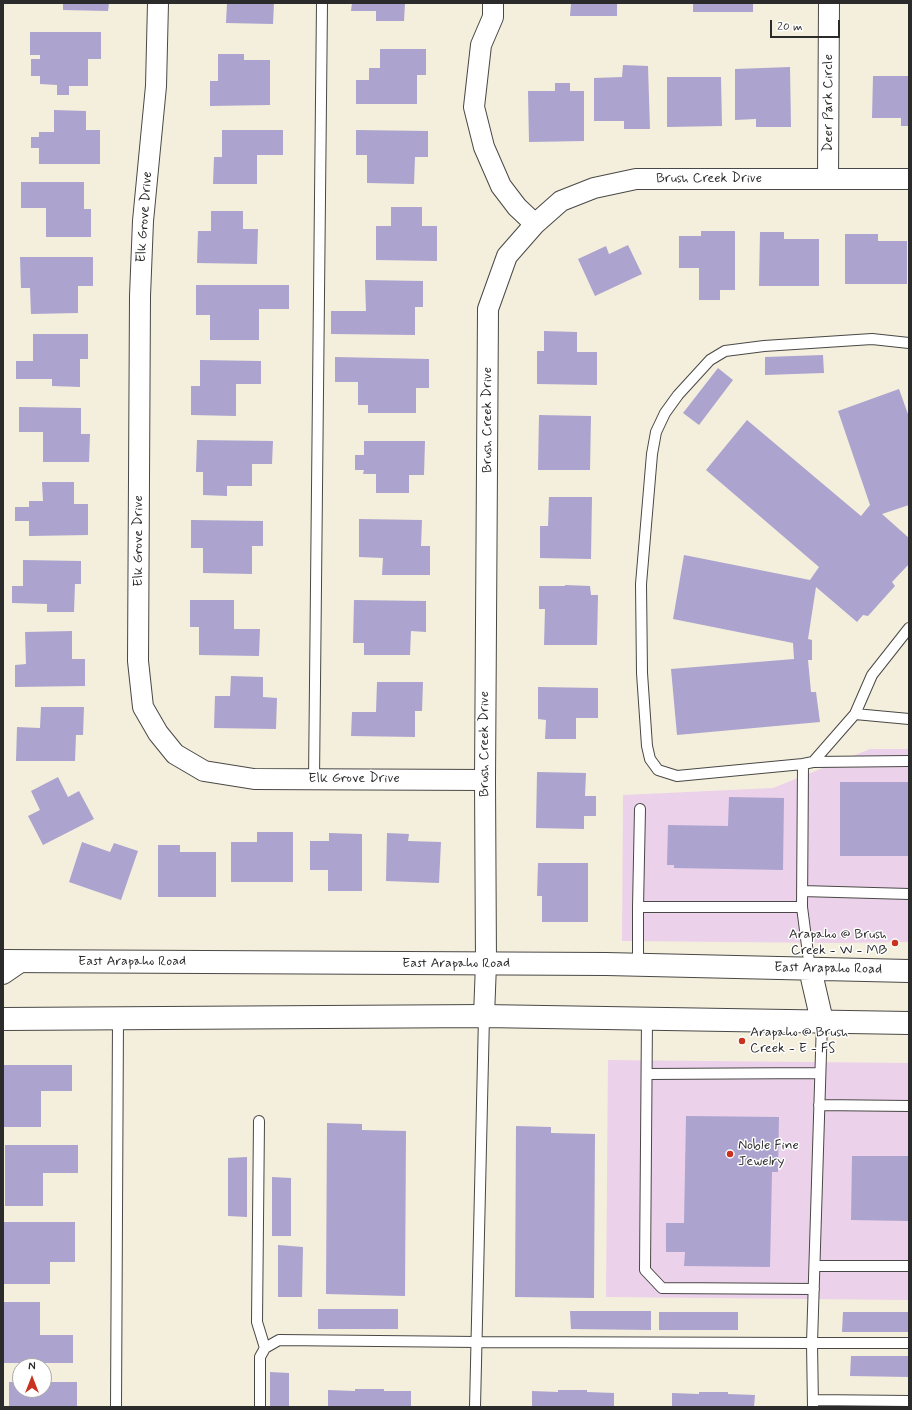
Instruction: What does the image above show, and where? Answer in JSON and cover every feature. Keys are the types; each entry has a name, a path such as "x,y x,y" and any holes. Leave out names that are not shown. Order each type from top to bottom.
{"main road":[{"name":"East Arapaho Road","path":"13,961 638,965 909,971"},
{"path":"810,969 822,1021"},
{"path":"3,1019 484,1016 909,1022"}],"street":[{"name":"Elk Grove Drive","path":"158,3 156,86 143,222 140,296 138,661 143,707 158,733 175,754 204,771 254,778 485,780"},
{"path":"493,3 493,17 480,44 474,107 484,147 501,186 517,207 535,224"},
{"name":"Deer Park Circle","path":"828,179 829,3"},
{"name":"Brush Creek Drive","path":"484,1016 486,964 485,780 488,309 507,256 535,224 561,201 594,188 636,179 909,179"},
{"path":"3,974 13,961"}],"lane":[{"path":"314,779 322,3"},
{"path":"909,343 872,339 764,346 725,351 710,360 678,395 665,413 656,432 652,454 641,584 642,674 647,746 650,759 658,770 677,776 808,763 909,761"},
{"path":"810,969 802,907 808,763 855,714 872,675 909,628"},
{"path":"855,714 909,719"},
{"path":"638,965 640,809"},
{"path":"802,891 909,894"},
{"path":"638,907 802,907"},
{"path":"475,1407 484,1016"},
{"path":"647,1018 644,1270 662,1288 814,1289"},
{"path":"116,1407 118,1019"},
{"path":"822,1021 812,1343 813,1403 909,1401"},
{"path":"647,1074 820,1073"},
{"path":"819,1105 909,1106"},
{"path":"259,1121 257,1322 265,1348"},
{"path":"815,1266 909,1266"},
{"path":"260,1407 260,1357 265,1348 279,1340 909,1343"}],"shaded area":[{"path":"870,749 909,749 909,942 834,943 622,941 623,795 773,788"},
{"path":"608,1060 909,1063 909,1300 606,1297"}],"building":[{"path":"63,3 109,3 108,11 63,10"},
{"path":"227,3 274,3 273,24 226,23"},
{"path":"352,3 405,3 404,21 376,21 376,11 351,11"},
{"path":"571,3 617,3 617,16 570,16"},
{"path":"693,3 753,3 753,12 693,12"},
{"path":"30,32 101,32 101,59 88,59 88,86 69,86 69,95 57,95 57,85 40,84 40,76 31,76 31,59 40,59 40,55 30,55"},
{"path":"380,49 426,49 426,75 417,75 417,104 356,104 356,80 369,80 369,68 380,68"},
{"path":"218,54 244,54 244,60 270,60 270,105 210,106 210,81 218,81"},
{"path":"623,65 648,66 650,129 624,129 624,121 594,121 594,78 622,77"},
{"path":"790,67 791,127 756,127 756,119 735,120 735,69"},
{"path":"873,76 909,76 909,126 901,126 901,118 872,118"},
{"path":"667,77 721,77 722,126 667,127"},
{"path":"555,83 570,83 570,91 584,91 584,141 529,142 528,91 555,91"},
{"path":"54,110 86,111 86,130 100,130 100,164 39,164 39,148 31,148 31,137 39,137 39,132 54,132"},
{"path":"222,130 283,130 283,155 257,155 257,184 213,184 214,157 222,157"},
{"path":"356,130 428,131 428,157 415,157 414,184 367,183 367,155 356,155"},
{"path":"21,182 84,182 84,209 91,209 91,237 46,237 46,208 21,208"},
{"path":"391,207 422,207 422,226 437,226 437,261 376,260 376,226 391,226"},
{"path":"211,211 243,211 243,229 258,229 257,264 197,263 198,231 211,231"},
{"path":"701,231 735,231 735,290 720,290 720,300 699,300 699,268 679,268 679,236 701,236"},
{"path":"760,232 784,232 784,239 819,239 819,286 759,286"},
{"path":"845,234 878,234 878,241 907,241 907,284 845,284"},
{"path":"628,245 642,274 595,296 578,259 606,246 609,254"},
{"path":"20,257 93,257 93,286 78,286 78,313 31,314 30,288 21,288"},
{"path":"365,280 423,281 423,307 415,307 415,335 331,334 331,311 366,311"},
{"path":"196,285 289,285 289,309 259,309 259,340 210,340 210,315 196,315"},
{"path":"544,331 577,332 577,352 597,352 597,385 537,384 537,351 544,351"},
{"path":"33,334 88,334 88,359 80,359 80,387 52,386 52,379 16,379 16,361 33,361"},
{"path":"823,355 824,373 765,375 765,357"},
{"path":"335,357 429,359 429,388 416,388 416,413 368,413 368,405 358,405 358,382 335,382"},
{"path":"200,360 261,361 261,384 236,384 236,416 191,415 191,386 200,386"},
{"path":"718,368 733,380 699,425 683,413"},
{"path":"899,389 909,417 909,505 882,514 909,538 909,564 892,582 895,586 868,616 863,615 857,622 816,587 808,639 812,640 812,660 808,660 811,692 816,692 820,722 677,735 671,669 794,659 793,643 673,619 684,555 810,580 819,567 706,470 747,420 861,516 870,505 838,411"},
{"path":"19,407 81,408 81,434 90,434 89,462 43,462 43,432 19,432"},
{"path":"539,415 591,416 590,470 538,470"},
{"path":"197,440 273,441 272,464 252,464 252,486 227,486 227,496 203,495 203,472 196,472"},
{"path":"364,441 425,441 424,475 409,475 409,493 376,493 376,474 363,474 364,470 355,470 355,455 364,455"},
{"path":"42,482 74,482 74,504 88,504 88,535 29,536 29,521 15,521 15,507 29,507 29,501 43,501"},
{"path":"549,497 592,497 591,559 540,558 540,526 548,526"},
{"path":"359,519 422,520 421,546 430,546 430,575 382,575 383,558 359,557"},
{"path":"191,520 263,521 263,546 252,546 252,574 203,573 203,548 191,548"},
{"path":"23,560 81,561 81,584 75,584 74,612 47,612 47,604 12,603 12,586 23,586"},
{"path":"539,586 590,586 591,595 598,595 597,645 544,645 545,609 539,609"},
{"path":"190,600 234,600 234,629 260,629 259,656 199,655 199,627 190,627"},
{"path":"354,600 426,601 426,632 411,631 410,655 364,655 364,643 353,643"},
{"path":"72,631 72,659 85,659 85,686 15,687 15,665 26,664 25,632"},
{"path":"231,676 263,677 263,697 277,698 276,729 214,728 215,696 230,696"},
{"path":"377,682 423,682 422,711 415,711 415,737 351,736 352,712 376,712"},
{"path":"538,687 598,688 598,718 576,718 576,739 545,739 546,720 538,719"},
{"path":"41,707 84,707 83,735 76,735 75,761 16,761 17,727 40,728"},
{"path":"537,772 586,773 585,796 596,796 596,816 584,816 584,829 536,828"},
{"path":"58,777 68,797 79,791 94,819 43,845 28,816 40,810 31,791"},
{"path":"840,782 909,782 909,856 840,856"},
{"path":"729,797 784,798 783,870 674,868 674,865 667,865 668,825 728,826"},
{"path":"257,832 293,832 293,882 231,882 231,842 257,842"},
{"path":"329,833 362,834 362,891 328,891 328,870 310,870 310,841 329,841"},
{"path":"387,833 409,834 408,841 441,842 439,883 386,881"},
{"path":"82,842 110,852 114,843 138,851 121,900 69,882"},
{"path":"158,845 180,845 180,852 216,852 216,897 158,897"},
{"path":"538,863 588,863 588,922 542,922 542,896 537,896"},
{"path":"3,1065 72,1065 72,1091 41,1091 41,1127 3,1127"},
{"path":"686,1116 779,1117 778,1172 772,1172 770,1267 684,1266 685,1252 666,1252 666,1223 684,1223"},
{"path":"327,1123 362,1124 362,1130 406,1131 405,1296 326,1294"},
{"path":"516,1126 551,1127 551,1133 595,1134 594,1298 515,1297"},
{"path":"5,1145 78,1145 78,1173 43,1173 43,1206 5,1206"},
{"path":"852,1156 909,1156 909,1221 851,1220"},
{"path":"247,1157 247,1217 228,1216 228,1158"},
{"path":"272,1177 291,1178 291,1236 272,1236"},
{"path":"3,1222 75,1222 75,1262 50,1262 50,1284 3,1284"},
{"path":"278,1245 303,1247 302,1297 278,1297"},
{"path":"3,1302 40,1302 40,1335 73,1335 73,1363 52,1363 52,1358 12,1358 12,1363 3,1363"},
{"path":"318,1309 398,1309 398,1329 318,1329"},
{"path":"570,1311 651,1311 651,1330 571,1329"},
{"path":"659,1312 738,1312 738,1330 659,1330"},
{"path":"843,1312 909,1312 909,1332 842,1332"},
{"path":"851,1356 909,1356 909,1377 850,1376"},
{"path":"270,1372 289,1373 289,1407 270,1407"},
{"path":"9,1382 12,1382 12,1398 52,1398 52,1382 77,1382 77,1406 9,1407"},
{"path":"355,1389 411,1391 411,1407 328,1407 328,1390 355,1391"},
{"path":"558,1390 587,1390 587,1392 614,1393 614,1407 532,1407 532,1391 558,1392"},
{"path":"699,1392 728,1392 728,1394 755,1395 754,1407 672,1407 672,1393 699,1394"}],"place":[{"name":"Arapaho @ Brush Creek - W - MB","path":"895,943"},
{"name":"Arapaho @ Brush Creek - E - FS","path":"742,1041"},
{"name":"Noble Fine Jewelry","path":"730,1154"}]}
